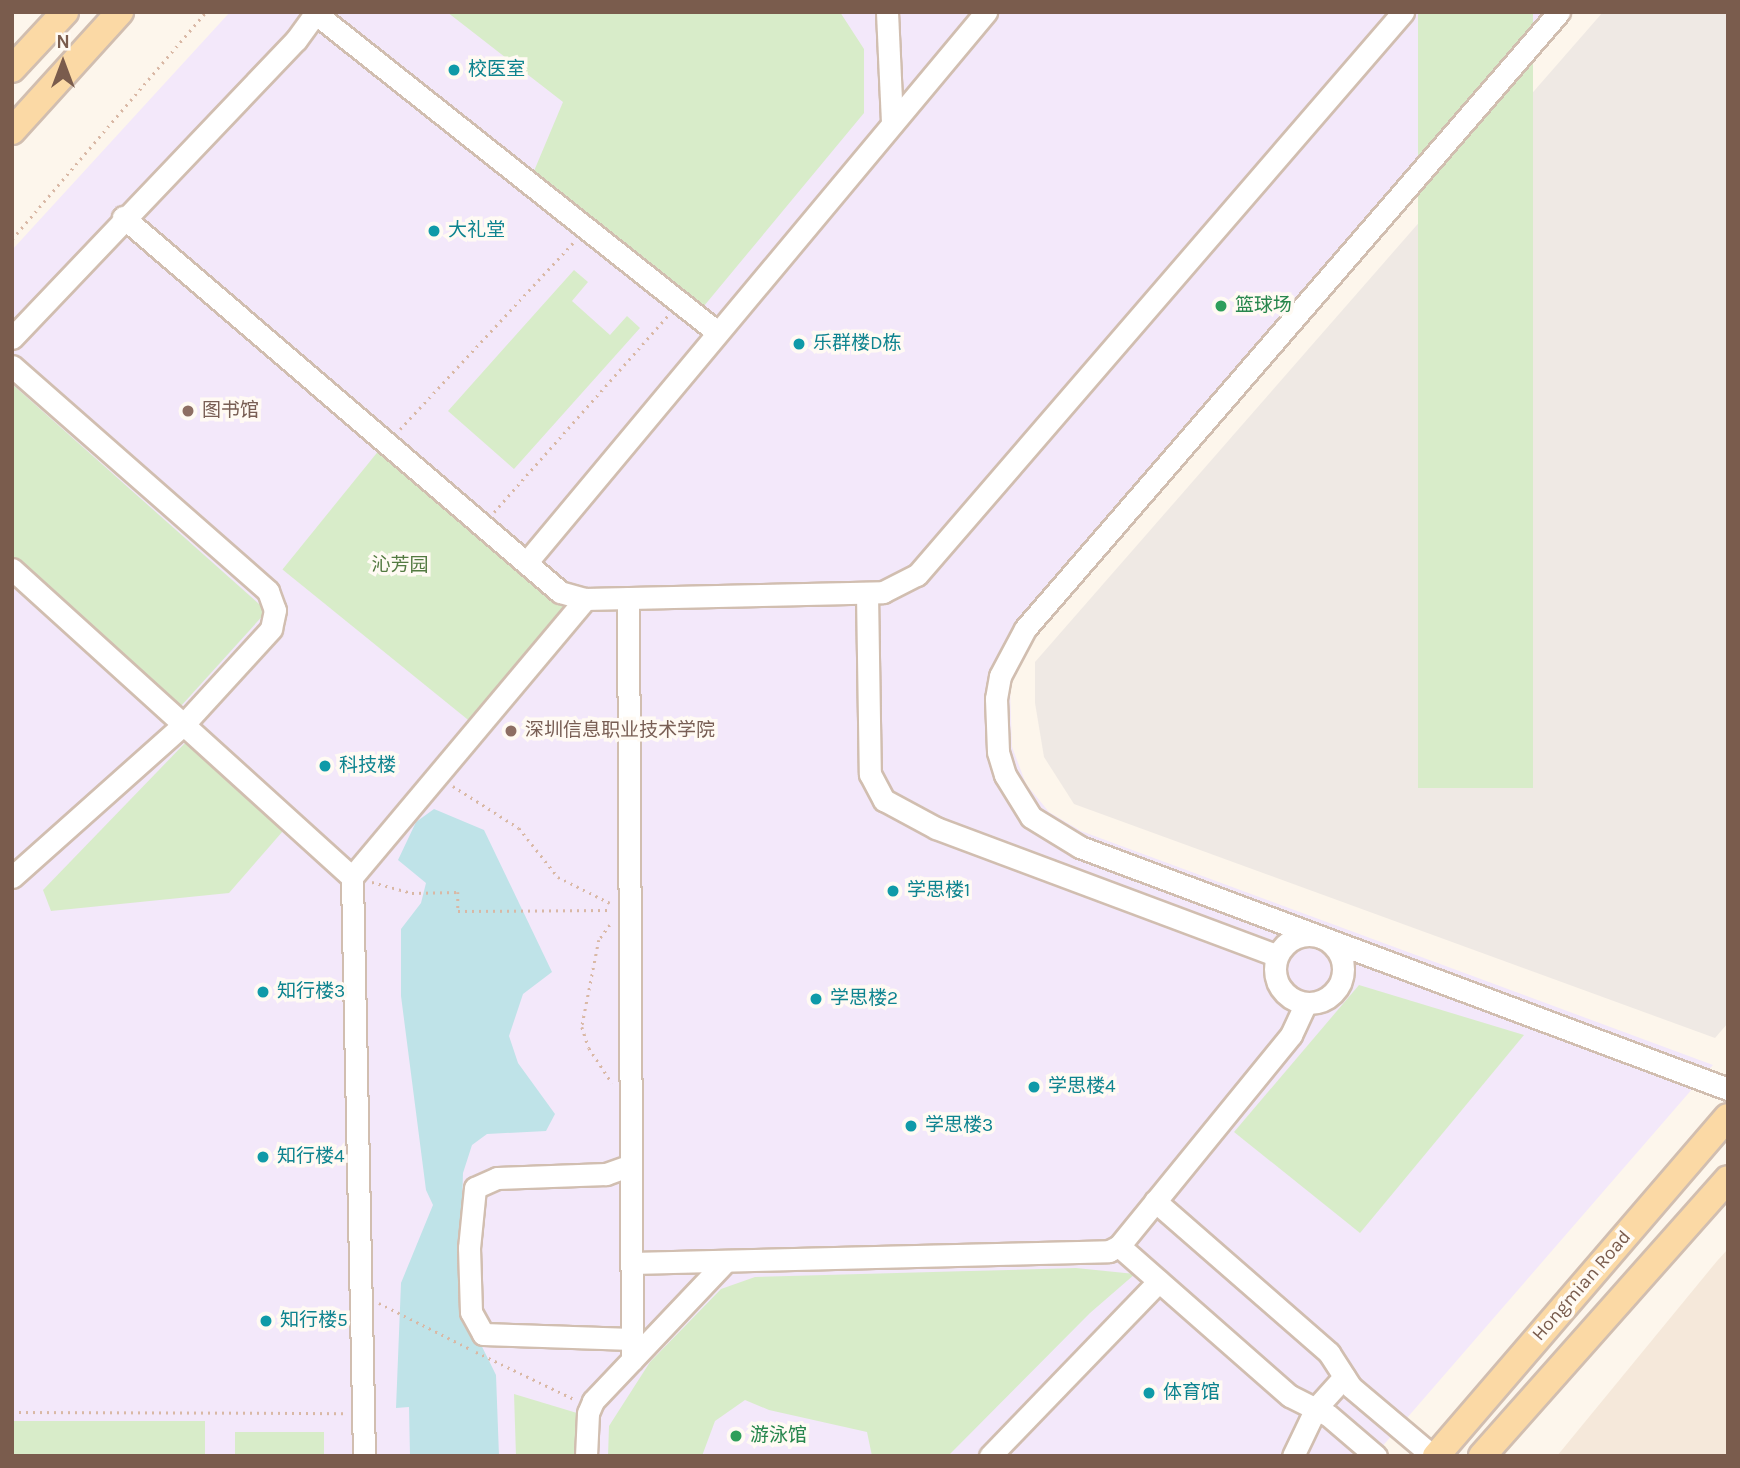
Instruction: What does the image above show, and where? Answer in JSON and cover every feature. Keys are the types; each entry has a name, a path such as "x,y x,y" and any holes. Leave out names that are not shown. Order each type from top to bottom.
{"main road":[{"path":"12,69 65,12"},
{"path":"12,131 120,12"},
{"name":"Hongmian Road","path":"1435,1456 1728,1117"},
{"name":"Hongmian Road","path":"1482,1456 1728,1179"}],"street":[{"path":"887,12 892,123"},
{"path":"526,563 986,12"},
{"path":"123,217 560,592 585,599 867,593 896,589 918,575 1403,12"},
{"path":"1559,12 1025,629 1000,676 996,699 998,752 1005,775 1031,817 1080,847 1728,1088"},
{"path":"12,338 123,217 296,40 316,13 717,332"},
{"path":"12,366 273,600 271,629 184,724 12,877"},
{"path":"12,569 352,877"},
{"path":"867,593 870,775 884,800 936,828 1276,955"},
{"path":"628,598 632,1349"},
{"path":"364,1456 352,877 442,775 585,599"},
{"path":"1300,935 1322,937 1338,950 1343,971 1335,991 1306,1003 1295,1001 1279,987 1276,955 1300,935"},
{"path":"632,1263 1099,1254 1119,1246 1291,1035 1306,1003"},
{"path":"631,1165 606,1174 497,1178 475,1188 469,1248 471,1312 483,1334 632,1349"},
{"path":"1155,1201 1329,1353 1343,1377 1435,1456"},
{"path":"1119,1246 1290,1396 1316,1408 1376,1456"},
{"path":"586,1456 588,1413 593,1401 632,1349 724,1262"},
{"path":"990,1456 1159,1281"},
{"path":"1293,1456 1316,1408 1343,1377"}],"path":[{"path":"12,239 206,12"},
{"path":"387,443 586,229"},
{"path":"482,525 680,302"},
{"path":"442,775 462,796 519,828 558,877 584,894 629,910"},
{"path":"352,877 412,893 458,892 458,911 629,910"},
{"path":"629,910 598,940 582,1027 606,1078 631,1100"},
{"path":"12,1412 363,1413"}],"shaded area":[{"name":"深圳信息职业技术学院","path":"230,12 1563,12 1035,633 1019,657 1010,688 1012,747 1026,784 1049,812 1081,831 1713,1065 1374,1456 12,1456 12,250"},
{"path":"1603,12 1728,12 1728,1023 1715,1038 1074,804 1044,757 1035,703 1035,662"},
{"path":"1728,1249 1728,1456 1557,1456 1717,1261"}],"green space":[{"path":"447,12 840,12 864,49 864,113 704,306 534,171 563,102"},
{"path":"1418,12 1533,12 1533,788 1418,788"},
{"path":"574,270 588,282 572,301 610,335 627,316 640,328 514,469 448,411"},
{"path":"12,384 267,611 181,706 12,555"},
{"name":"沁芳园","path":"380,449 574,606 476,726 282,569"},
{"path":"185,743 283,831 229,893 51,911 43,890"},
{"path":"1359,985 1524,1035 1360,1233 1234,1132"},
{"path":"1076,1268 1135,1274 1090,1313 948,1456 872,1456 867,1432 769,1410 745,1400 715,1421 702,1456 608,1456 609,1426 650,1362 721,1289 755,1277"},
{"path":"514,1394 577,1413 577,1456 516,1456"},
{"path":"12,1421 205,1421 205,1456 12,1456"},
{"path":"235,1432 324,1432 324,1456 235,1456"}],"water":[{"path":"434,809 484,830 552,972 523,994 509,1036 518,1063 555,1114 546,1131 487,1134 472,1145 463,1173 459,1300 496,1375 499,1456 410,1456 409,1407 396,1408 401,1283 433,1205 426,1190 401,996 401,929 421,903 426,883 398,860 416,822"}],"place":[{"name":"校医室","path":"454,70"},
{"name":"大礼堂","path":"434,231"},
{"name":"篮球场","path":"1221,306"},
{"name":"乐群楼D栋","path":"799,344"},
{"name":"图书馆","path":"188,411"},
{"name":"深圳信息职业技术学院","path":"511,731"},
{"name":"科技楼","path":"325,766"},
{"name":"学思楼1","path":"893,891"},
{"name":"知行楼3","path":"263,992"},
{"name":"学思楼2","path":"816,999"},
{"name":"学思楼4","path":"1034,1087"},
{"name":"学思楼3","path":"911,1126"},
{"name":"知行楼4","path":"263,1157"},
{"name":"知行楼5","path":"266,1321"},
{"name":"体育馆","path":"1149,1393"},
{"name":"游泳馆","path":"736,1436"}]}
